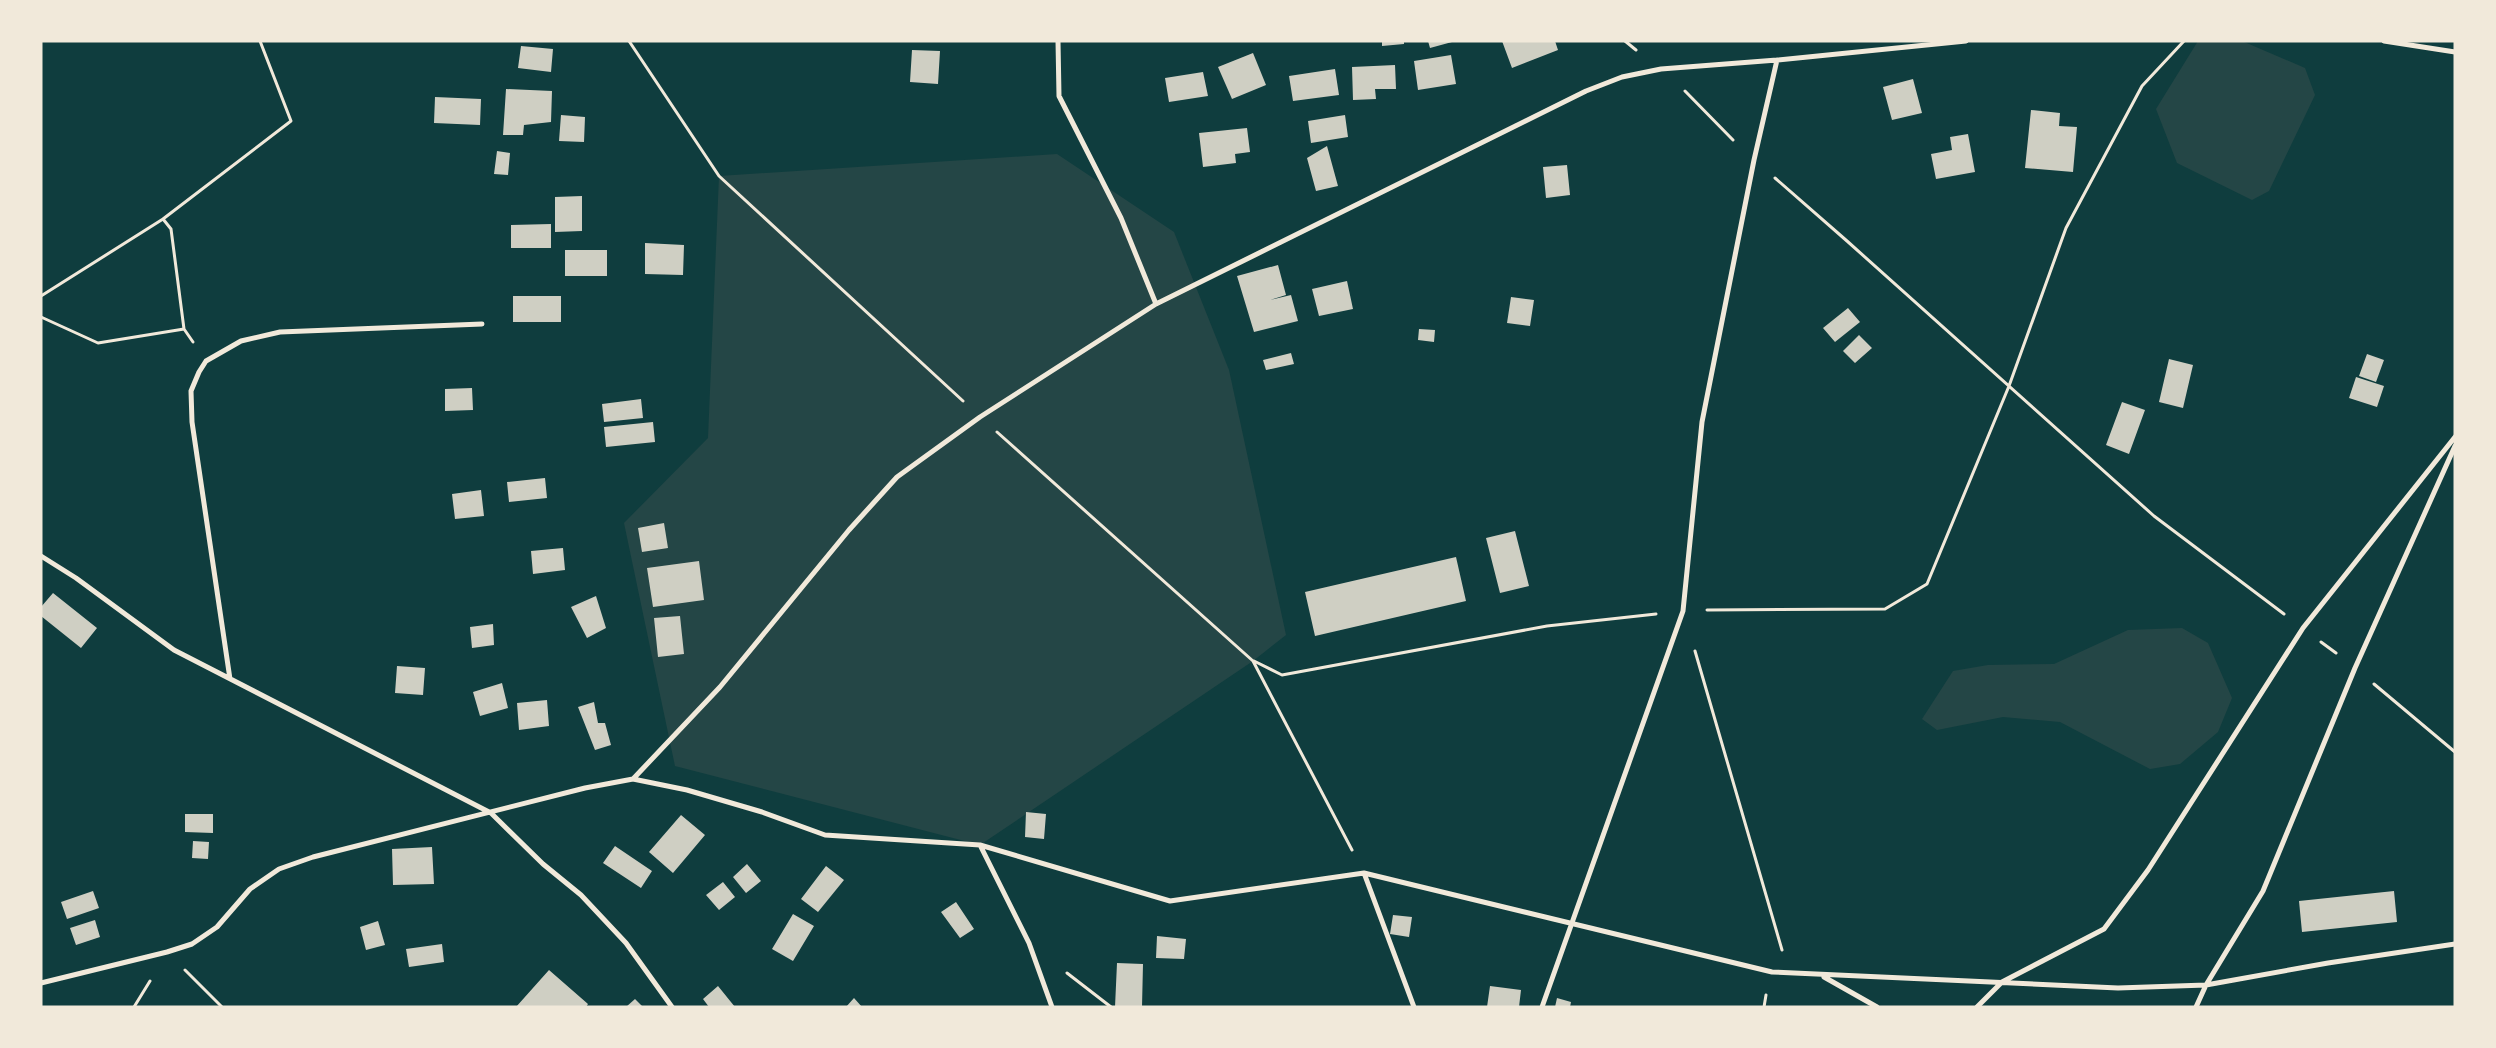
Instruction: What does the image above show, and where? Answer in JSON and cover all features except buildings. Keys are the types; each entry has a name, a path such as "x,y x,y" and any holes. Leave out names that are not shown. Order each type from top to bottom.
{"street":[{"path":"1058,41 1059,96 1121,218 1156,304"},
{"path":"633,779 720,687 850,530 897,477 980,417 1156,304 1586,91 1622,77 1661,69 1777,60 1966,41"},
{"path":"2384,41 2455,52"},
{"path":"1542,1007 1683,610 1702,422 1754,160 1777,60"},
{"path":"230,679 192,422 191,390 206,361 241,341 280,332 482,324"},
{"path":"1977,1007 2002,982 2104,929 2148,870 2303,628 2455,437"},
{"path":"2196,1007 2206,985 2262,891 2355,668 2455,446"},
{"path":"41,556 76,578 174,650 491,813 543,864 581,895 626,943 672,1007"},
{"path":"41,983 192,944 217,927 250,889 279,869 313,857 585,788 633,779 706,795 762,812 825,835 980,845 1170,901 1364,873 1571,925 1772,972 2118,988 2206,985 2328,963 2455,944"},
{"path":"980,845 1029,943 1052,1007"},
{"path":"1364,873 1414,1007"},
{"path":"1821,975 1877,1007"}],"path":[{"path":"41,296 163,219 290,121 260,41"},
{"path":"629,41 718,176 980,417 1253,661 1282,676 1547,626 1683,610 1885,609 1926,584 2009,386 2066,228 2142,86 2184,41"},
{"path":"1625,41 1661,69 1754,160 1848,241 2154,516 2355,668 2455,752"},
{"path":"41,317 98,343 184,328 171,229 163,219"},
{"path":"1683,610 1784,958 1772,972 1764,1007"},
{"path":"1253,661 1364,873"},
{"path":"167,952 222,1007"},
{"path":"1063,971 1111,1007"}],"shaded area":[{"path":"2198,41 2242,41 2305,68 2315,95 2269,191 2252,200 2177,163 2156,109"},
{"path":"1057,154 1174,232 1229,370 1286,635 1253,661 980,845 675,766 624,523 708,438 719,176"},
{"path":"2182,628 2208,643 2232,698 2218,732 2180,764 2150,769 2060,722 2003,717 1937,730 1922,719 1953,671 1988,665 2054,664 2128,630"}]}
